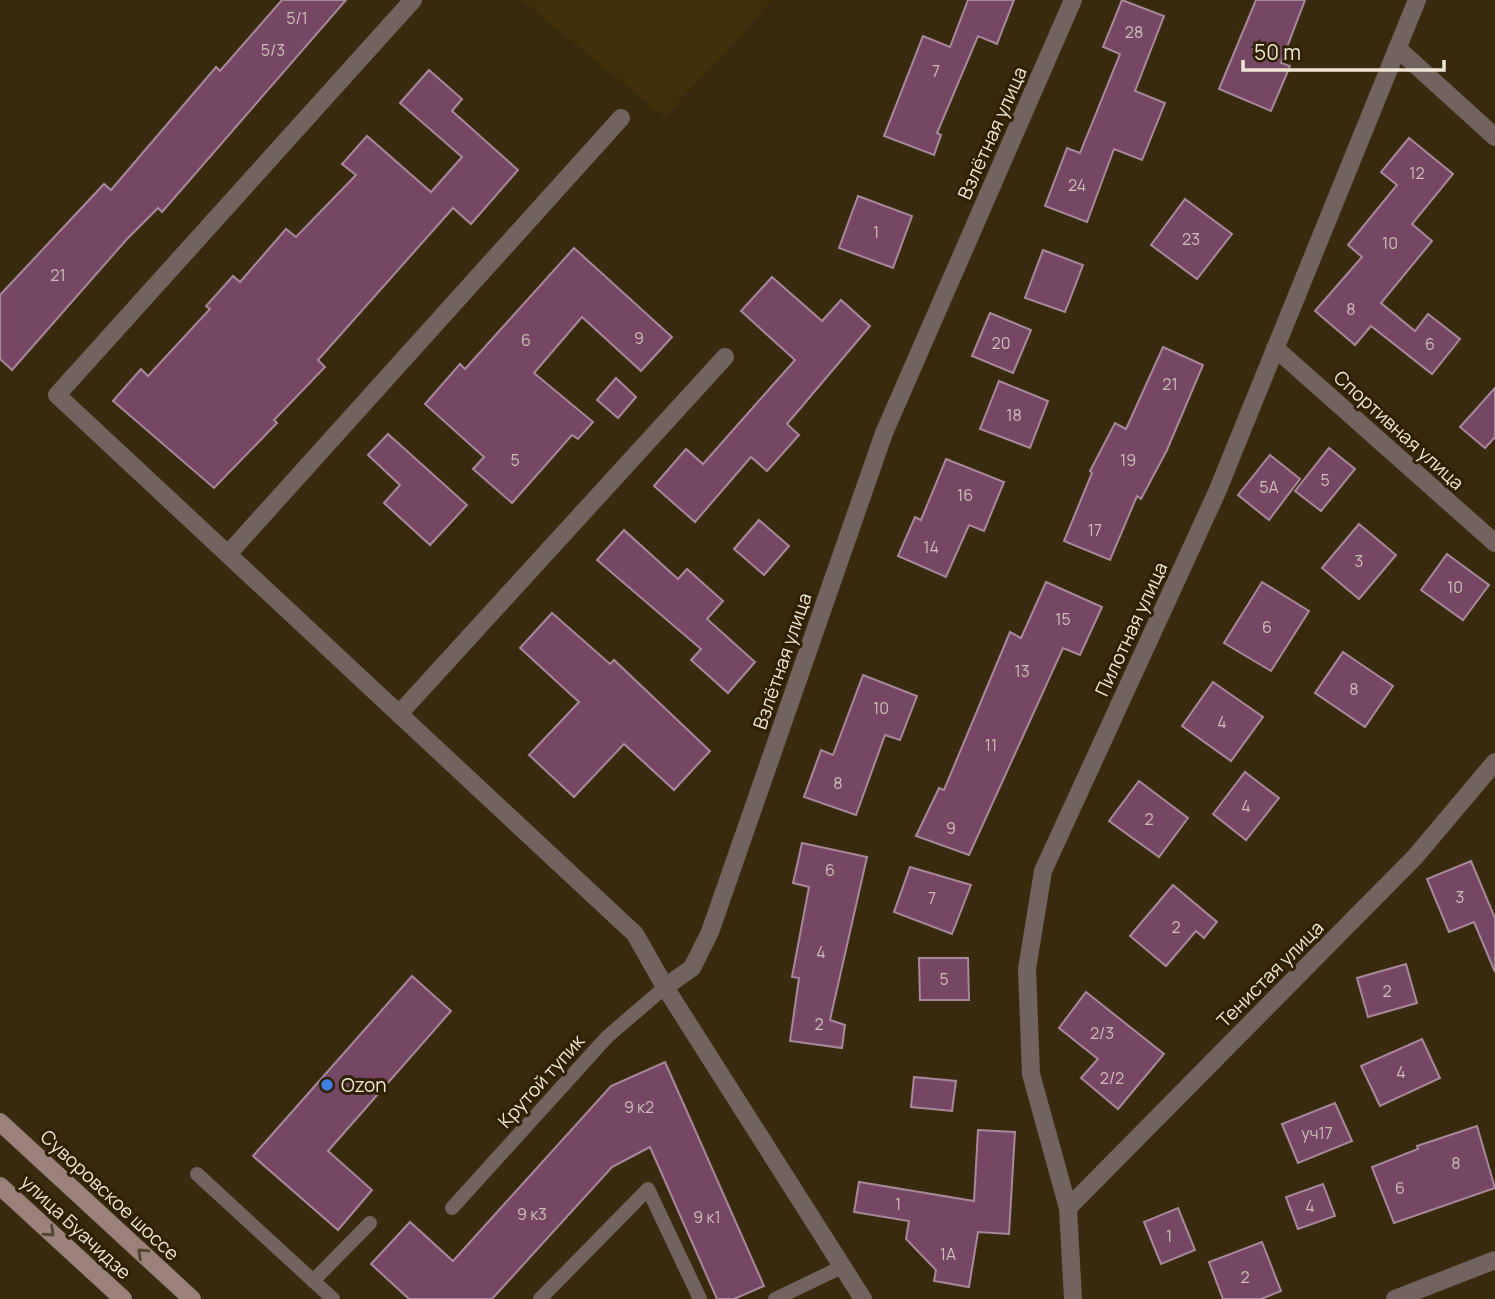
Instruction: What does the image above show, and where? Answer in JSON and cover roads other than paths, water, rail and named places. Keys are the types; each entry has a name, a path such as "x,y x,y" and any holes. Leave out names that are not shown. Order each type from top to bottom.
{"main road":[{"name":"Суворовское шоссе","path":"0,1122 192,1299"},
{"name":"улица Буачидзе","path":"0,1186 123,1299"}],"street":[{"path":"413,0 57,395 635,934 665,987 863,1299"},
{"name":"Взлётная улица","path":"665,987 692,968 710,932 884,433 1073,0"},
{"name":"Пилотная улица","path":"1073,1299 1068,1208 1031,1074 1027,969 1043,871 1217,492 1417,0"},
{"path":"1397,48 1495,137"},
{"path":"229,553 621,118"},
{"name":"Спортивная улица","path":"1275,348 1495,543"},
{"path":"399,714 725,357"},
{"name":"Тенистая улица","path":"1068,1208 1415,857 1495,762"},
{"path":"1395,1299 1495,1260"}],"lane":[{"name":"Крутой тупик","path":"452,1208 607,1037 665,987"},
{"path":"197,1174 332,1299"},
{"path":"540,1299 649,1189 700,1299"},
{"path":"313,1281 370,1223"},
{"path":"775,1299 842,1267"}],"place":[{"name":"Ozon","path":"327,1085"}]}
